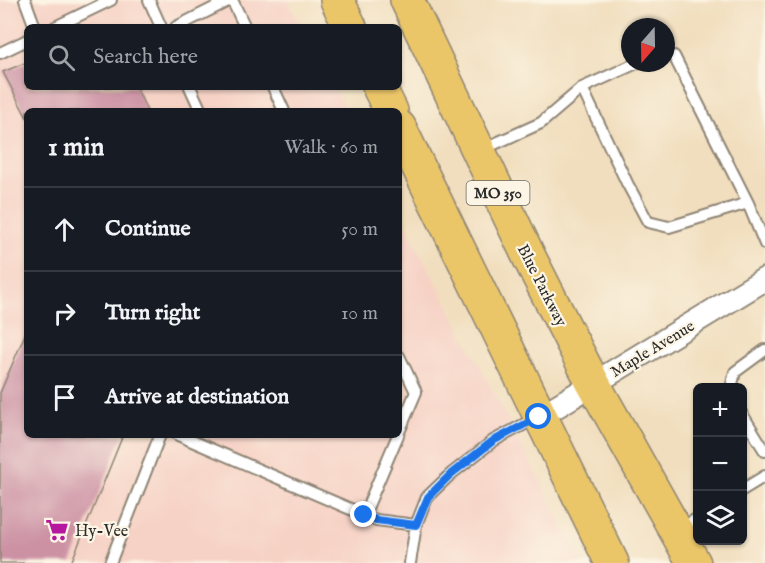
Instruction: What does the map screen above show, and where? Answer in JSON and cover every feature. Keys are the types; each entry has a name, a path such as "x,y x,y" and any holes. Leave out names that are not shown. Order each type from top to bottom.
{"highway":[{"path":"337,0 349,24"},
{"name":"Blue Parkway","path":"407,0 478,152 593,383 687,525 694,563"},
{"path":"380,90 390,108"},
{"path":"402,133 612,563"}],"street":[{"name":"Maple Avenue","path":"539,417 765,279"}],"lane":[{"path":"25,0 34,24"},
{"path":"61,24 111,0"},
{"path":"149,0 160,24"},
{"path":"182,24 231,0 243,24"},
{"path":"0,53 24,41"},
{"path":"675,58 748,203 765,244"},
{"path":"478,152 541,123 582,88 621,71"},
{"path":"582,88 648,222 669,227 748,203"},
{"path":"191,90 200,108"},
{"path":"274,90 283,108"},
{"path":"732,383 735,372 765,350"},
{"path":"402,362 416,392 402,425"},
{"path":"410,563 416,525 428,497 451,474 493,441 539,417"},
{"path":"747,422 765,451"},
{"path":"110,563 159,438"},
{"path":"185,438 376,520 416,525"},
{"path":"364,515 396,438"},
{"path":"747,487 765,476"}],"shaded area":[{"path":"0,0 288,0 300,24 24,24 24,90 336,90 344,108 24,108 24,438 402,438 402,218 583,563 0,563"}],"building":[{"path":"24,63 24,90 137,90 146,108 24,108 24,112 3,72"},
{"path":"24,337 24,438 122,438 71,563 0,563 0,393"}],"place":[{"name":"Hy-Vee","path":"57,530"}],"route":[{"path":"364,515 376,520 416,525 428,497 451,474 493,441 539,417"}]}
